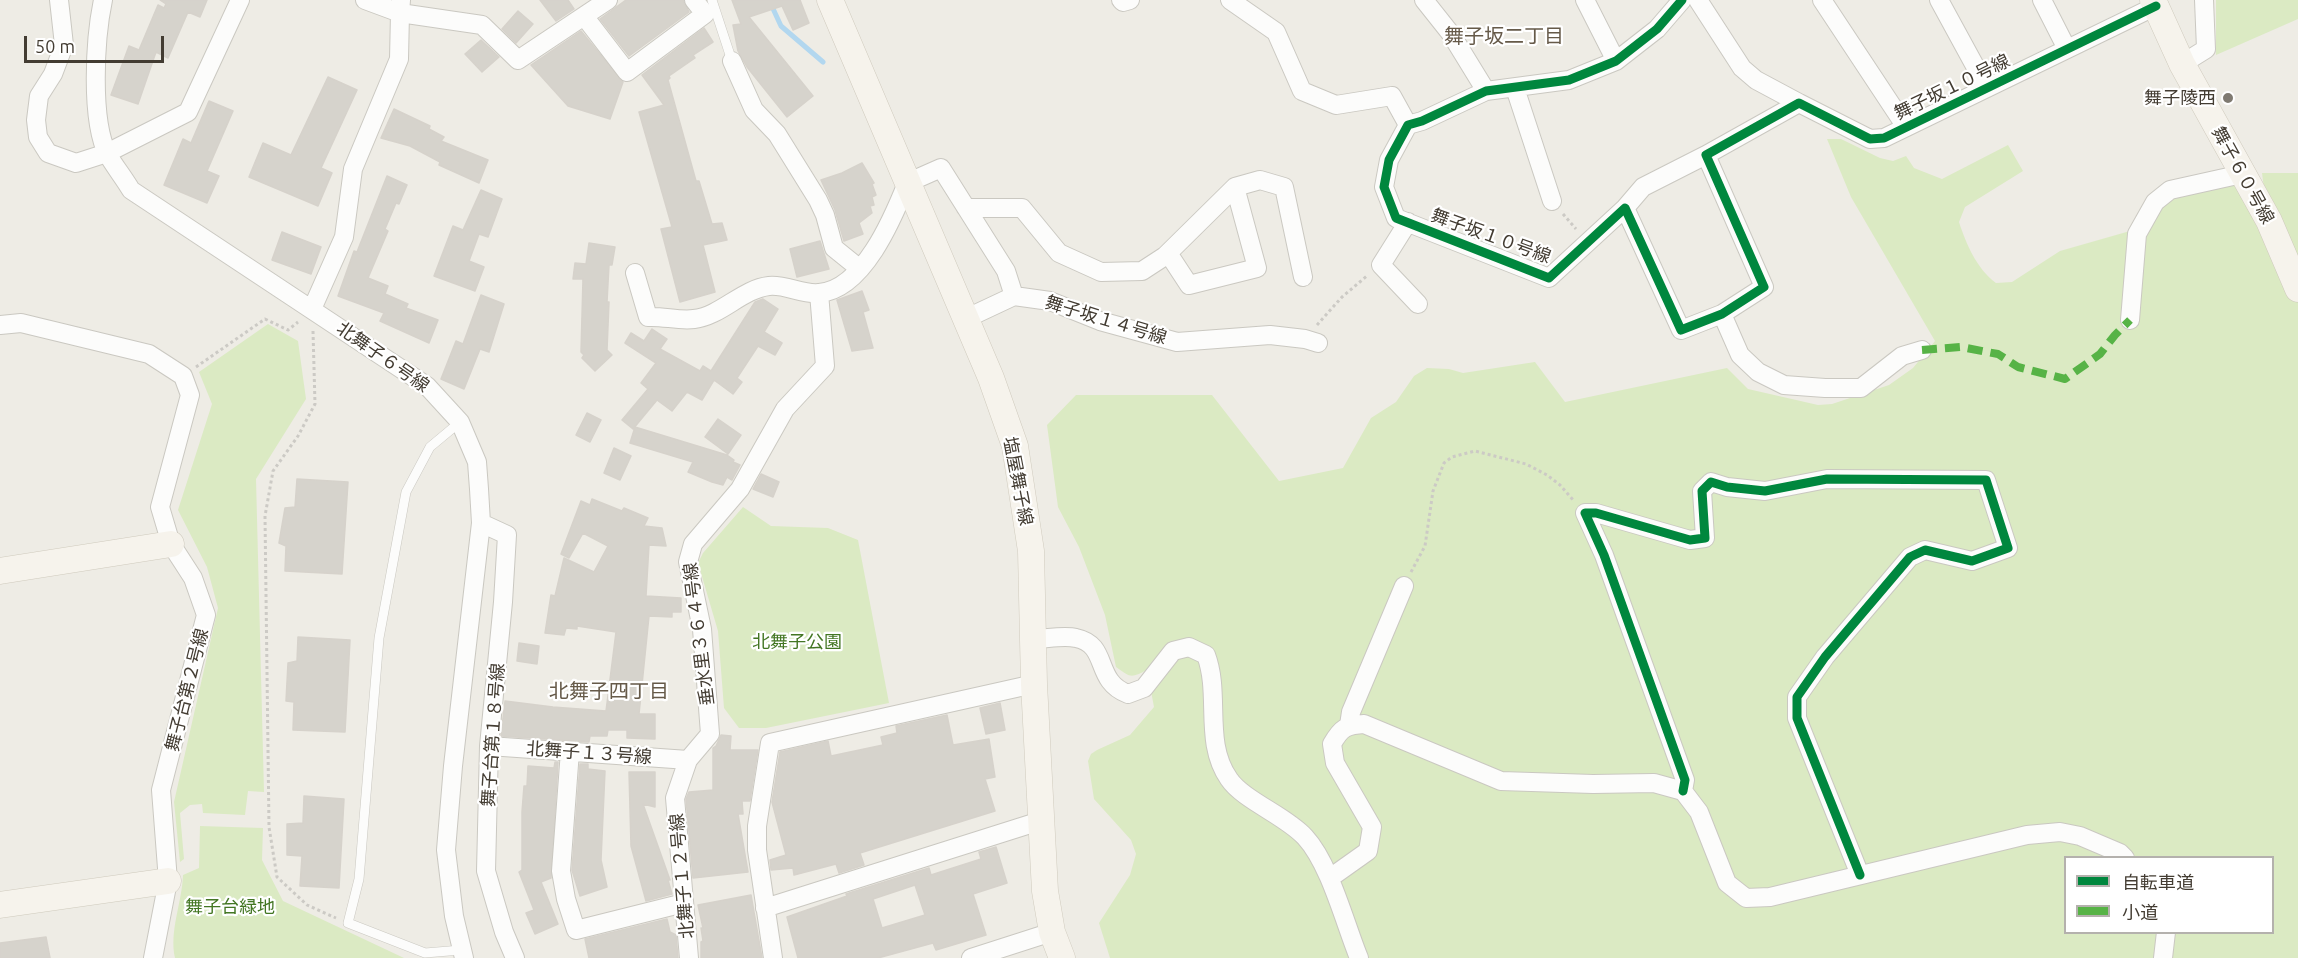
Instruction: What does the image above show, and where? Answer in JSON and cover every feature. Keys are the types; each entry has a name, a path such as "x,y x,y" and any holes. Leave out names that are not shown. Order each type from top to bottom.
{"street":[{"path":"59,0 63,45 52,74 39,96 36,120 38,137 48,153 75,163 107,153 188,112 240,0"},
{"name":"北舞子６号線","path":"103,0 96,61 96,101 107,153 132,190 427,386 460,422 477,462 481,523 453,766 446,850 454,916 462,954"},
{"path":"365,0 482,25 518,60 608,0"},
{"path":"584,16 627,72 705,14 694,0"},
{"path":"1121,0 1123,2 1130,0"},
{"path":"1230,0 1276,32 1302,91 1336,105 1392,96 1408,125 1422,121 1486,91 1569,80 1616,61 1657,29 1682,0"},
{"path":"1424,0 1451,34 1486,91"},
{"path":"1585,0 1616,61"},
{"name":"舞子坂１０号線","path":"1698,0 1742,68 1756,80 1870,139 1884,138 2067,50 2155,3"},
{"name":"舞子坂１０号線","path":"1822,0 1906,127"},
{"path":"1939,0 1988,88"},
{"path":"2042,0 2067,50"},
{"path":"2182,63 2206,49 2204,0"},
{"name":"塩屋舞子線","path":"832,1 991,378 1015,446 1031,551 1034,684 1045,891 1052,932 1062,958"},
{"name":"舞子６０号線","path":"2155,3 2182,63 2241,174 2269,221 2298,289"},
{"path":"312,309 344,237 353,170 399,59 401,6"},
{"path":"732,61 754,110 777,134 818,200 825,215 834,248 861,269"},
{"path":"1515,88 1552,201"},
{"path":"1625,207 1681,330 1722,314 1764,287 1706,155 1798,103"},
{"name":"舞子坂１０号線","path":"1408,125 1389,160 1384,188 1396,218 1549,278 1625,207 1643,187 1706,155"},
{"path":"635,273 648,317 694,319 770,286 819,293 840,286 861,269 891,224 907,183 941,168 1006,271 1014,296 965,319"},
{"path":"2130,320 2137,234 2155,202 2170,190 2241,174"},
{"path":"966,208 1022,208 1059,253 1101,273 1142,271 1168,253 1235,187 1260,180 1284,187 1303,277"},
{"path":"1168,253 1189,285 1257,268 1235,187"},
{"path":"1408,222 1381,265 1418,304"},
{"name":"垂水里３６４号線","path":"688,760 710,734 702,629 688,562 693,544 740,489 785,409 825,366 819,293"},
{"name":"舞子坂１４号線","path":"1014,296 1050,301 1100,321 1177,342 1270,335 1312,341"},
{"path":"1722,314 1740,355 1758,372 1784,385 1861,388 1902,356 1922,350"},
{"path":"0,325 21,323 149,354 183,376"},
{"name":"舞子台第２号線","path":"153,958 168,880 161,790 206,615 193,578 171,544 160,507 190,395 183,376"},
{"path":"1683,792 1685,780 1604,555 1585,514 1596,513 1690,540 1705,538 1702,491 1712,482 1727,487 1765,491 1827,478 1986,480 2008,548 1972,561 1925,550 1910,557 1825,657 1797,698 1797,718 1860,875"},
{"name":"舞子台第１８号線","path":"481,523 507,535 489,746 486,871 504,932 515,958"},
{"path":"0,571 171,544"},
{"path":"1349,725 1351,712 1404,585"},
{"path":"1033,639 1075,637 1091,644 1103,664 1106,678 1116,690 1128,694 1144,688 1173,651 1189,647 1206,655 1212,671 1214,741 1230,780 1251,798 1279,814 1306,838 1329,878 1359,958"},
{"path":"773,958 757,850 757,826 771,742 1034,684"},
{"path":"1329,878 1368,851 1372,827 1335,763 1332,744 1338,733 1349,725 1364,724 1501,781 1654,783 1683,792 1698,812 1727,883 1746,898 1770,897 2027,835 2060,832 2080,836 2123,856"},
{"name":"北舞子１３号線","path":"489,746 688,760"},
{"path":"570,751 561,871 566,900 576,930 684,903"},
{"name":"北舞子１２号線","path":"688,760 675,798 689,958"},
{"path":"765,908 1040,821"},
{"path":"0,906 168,880"},
{"path":"971,958 1052,932"},
{"path":"2163,958 2166,934"}],"lane":[{"path":"712,0 732,61"},
{"path":"460,422 430,447 406,492 379,638 359,879 348,924 425,953 462,954"}],"path":[{"path":"1552,201 1587,243"},
{"path":"1312,341 1341,297 1381,265"},
{"path":"183,376 265,319 288,330 312,309"},
{"path":"312,309 315,404 298,436 273,471 265,516 268,827 277,877 307,906 348,924"},
{"path":"1404,585 1425,546 1432,491 1444,463 1452,457 1475,451 1526,464 1560,485 1585,514"}],"green space":[{"path":"2216,0 2298,0 2298,19 2216,55"},
{"path":"1827,139 1841,139 1880,158 1893,161 1906,156 1914,168 1942,179 2008,145 2023,171 1965,207 1959,222 1973,256 1983,271 1996,283 2012,282 2060,251 2130,231 2168,197 2240,182 2298,288 2298,958 1110,958 1099,923 1130,875 1136,854 1131,840 1094,799 1088,761 1091,754 1097,750 1130,735 1154,707 1147,670 1131,676 1116,667 1105,615 1079,547 1058,507 1047,425 1076,395 1212,395 1279,481 1343,468 1371,418 1396,402 1414,376 1427,368 1449,369 1463,373 1535,362 1565,402 1727,368 1748,389 1818,405 1832,404 1889,385 1913,368 1935,341 1851,197"},
{"path":"2262,173 2298,173 2298,269 2266,204"},
{"path":"268,324 298,341 306,399 256,479 264,792 248,791 245,815 203,813 202,804 190,805 180,813 184,859 180,862 174,802 218,608 207,567 178,510 212,404 199,372"},
{"name":"北舞子公園","path":"743,507 771,526 828,528 858,540 889,703 766,728 739,728 724,708 718,631 698,563 703,553"},
{"name":"舞子台緑地","path":"200,826 263,828 262,860 283,901 404,958 175,958 175,927 183,875 199,868"}],"building":[{"path":"160,0 207,0 200,17 188,12 168,58 156,52 138,104 111,95 129,46 139,50 158,5 164,8 166,4"},
{"path":"540,0 568,0 574,9 556,21"},
{"path":"626,0 683,0 689,12 629,56 600,19"},
{"path":"732,0 800,0 809,23 793,30 782,6 749,17 813,96 787,117 747,67 738,51 733,25 741,24"},
{"path":"518,11 533,24 516,43 502,29"},
{"path":"704,28 713,42 693,55 695,58 669,76 668,80 696,181 699,181 712,224 722,223 727,240 703,245 715,292 680,302 661,229 672,227 639,112 664,105 642,75"},
{"path":"581,31 623,82 610,119 568,106 531,65"},
{"path":"481,40 499,57 482,72 465,54"},
{"path":"328,77 357,90 321,168 332,173 318,206 249,177 263,143 291,155"},
{"path":"209,101 233,111 207,171 219,176 207,203 164,185 183,139 191,143"},
{"path":"394,109 430,126 429,129 444,137 441,141 488,160 479,183 439,165 440,162 410,146 381,138"},
{"path":"862,163 874,183 872,184 876,195 872,197 874,205 870,206 872,213 859,223 863,234 844,241 835,210 821,180"},
{"path":"387,176 407,185 385,229 388,231 368,278 388,286 385,294 408,304 406,308 438,320 429,343 380,321 384,313 338,296 354,251 357,252"},
{"path":"481,190 502,199 488,237 479,234 469,261 484,267 475,291 434,276 453,226 463,230"},
{"path":"282,232 321,247 311,274 272,260"},
{"path":"820,241 829,269 797,277 790,249"},
{"path":"589,243 615,247 612,265 609,265 607,302 609,302 607,350 612,355 595,371 582,358 584,355 581,352 583,279 573,279 575,263 586,264"},
{"path":"862,291 869,310 863,312 873,348 852,351 837,300"},
{"path":"481,295 504,304 489,352 480,349 464,389 441,379 456,341 463,344"},
{"path":"763,299 778,309 764,332 782,343 775,355 758,346 737,378 742,382 733,394 714,380 702,400 687,392 672,411 657,400 633,429 622,420 648,389 641,383 656,363 625,343 631,333 644,341 652,329 667,339 660,349 700,371 703,366 711,371 755,302"},
{"path":"587,413 601,420 590,442 576,435"},
{"path":"718,419 741,435 728,454 705,437"},
{"path":"635,427 727,455 734,460 733,462 740,465 732,480 727,477 723,485 712,482 688,472 693,462 630,443"},
{"path":"614,448 631,456 620,480 604,473"},
{"path":"761,474 779,482 773,497 753,489"},
{"path":"297,479 348,482 342,574 285,571 286,546 279,543 285,508 295,507"},
{"path":"592,499 648,518 644,526 662,528 666,546 649,545 646,596 681,598 681,612 672,612 672,617 649,616 639,714 655,714 655,739 627,738 627,730 608,730 607,736 590,736 589,742 501,736 505,701 606,711 616,632 577,626 577,629 566,628 564,635 545,633 551,595 555,596 564,558 594,572 608,546 583,533 569,558 561,554 581,501 590,505"},
{"path":"298,637 350,640 345,732 293,730 294,702 286,701 288,663 297,661"},
{"path":"519,643 539,646 537,664 517,661"},
{"path":"1000,703 1005,730 986,734 980,708"},
{"path":"947,715 953,745 989,739 995,777 985,779 995,811 860,853 864,865 839,873 836,864 794,875 793,868 771,870 770,860 786,855 772,802 780,752 828,741 831,756 883,745 881,737 897,733 896,726"},
{"path":"721,735 731,736 730,750 758,750 750,801 742,801 743,814 738,814 748,872 693,878 686,799 689,792 713,790 713,748"},
{"path":"555,762 558,762 551,878 541,882 558,924 535,934 526,913 534,910 519,872 522,870 524,786 527,786 528,766 554,768"},
{"path":"580,764 588,764 588,769 605,771 601,860 607,887 580,896 572,870"},
{"path":"629,772 655,772 655,807 643,804 670,880 668,880 672,894 646,901 631,846"},
{"path":"304,796 344,799 339,888 300,886 302,856 287,855 287,824 303,823"},
{"path":"996,847 1007,883 973,894 986,935 936,950 933,943 878,958 798,958 787,917 847,896 846,894 929,868 931,875 981,859 979,852","holes":["915,885 925,915 882,928 873,899"]},
{"path":"751,895 762,958 701,958 701,942 703,941 701,928 703,928 698,905"},
{"path":"667,919 670,932 676,935 678,958 589,958 585,939"},
{"path":"46,937 50,958 0,958 0,943"}],"waterway":[{"path":"769,0 781,26 823,62"}],"marked path":[{"path":"1922,350 1961,347 1998,354 2018,367 2065,379 2100,354 2130,320"}],"cycle path":[{"path":"1682,0 1657,29 1616,61 1569,80 1486,91 1422,121 1408,125 1389,160 1384,187 1396,218 1549,278 1625,208 1681,330 1722,314 1764,287 1706,155 1799,103 1870,139 1884,138 2156,6"},
{"path":"1683,791 1685,780 1604,555 1585,513 1596,513 1690,540 1705,538 1702,491 1711,482 1727,487 1765,491 1827,479 1986,480 2008,548 1972,561 1925,550 1910,557 1825,657 1797,697 1797,718 1860,875"}],"place":[{"name":"舞子陵西","path":"2228,98"}],"district":[{"name":"舞子坂二丁目","path":"1504,36"},
{"name":"北舞子四丁目","path":"609,691"}]}
